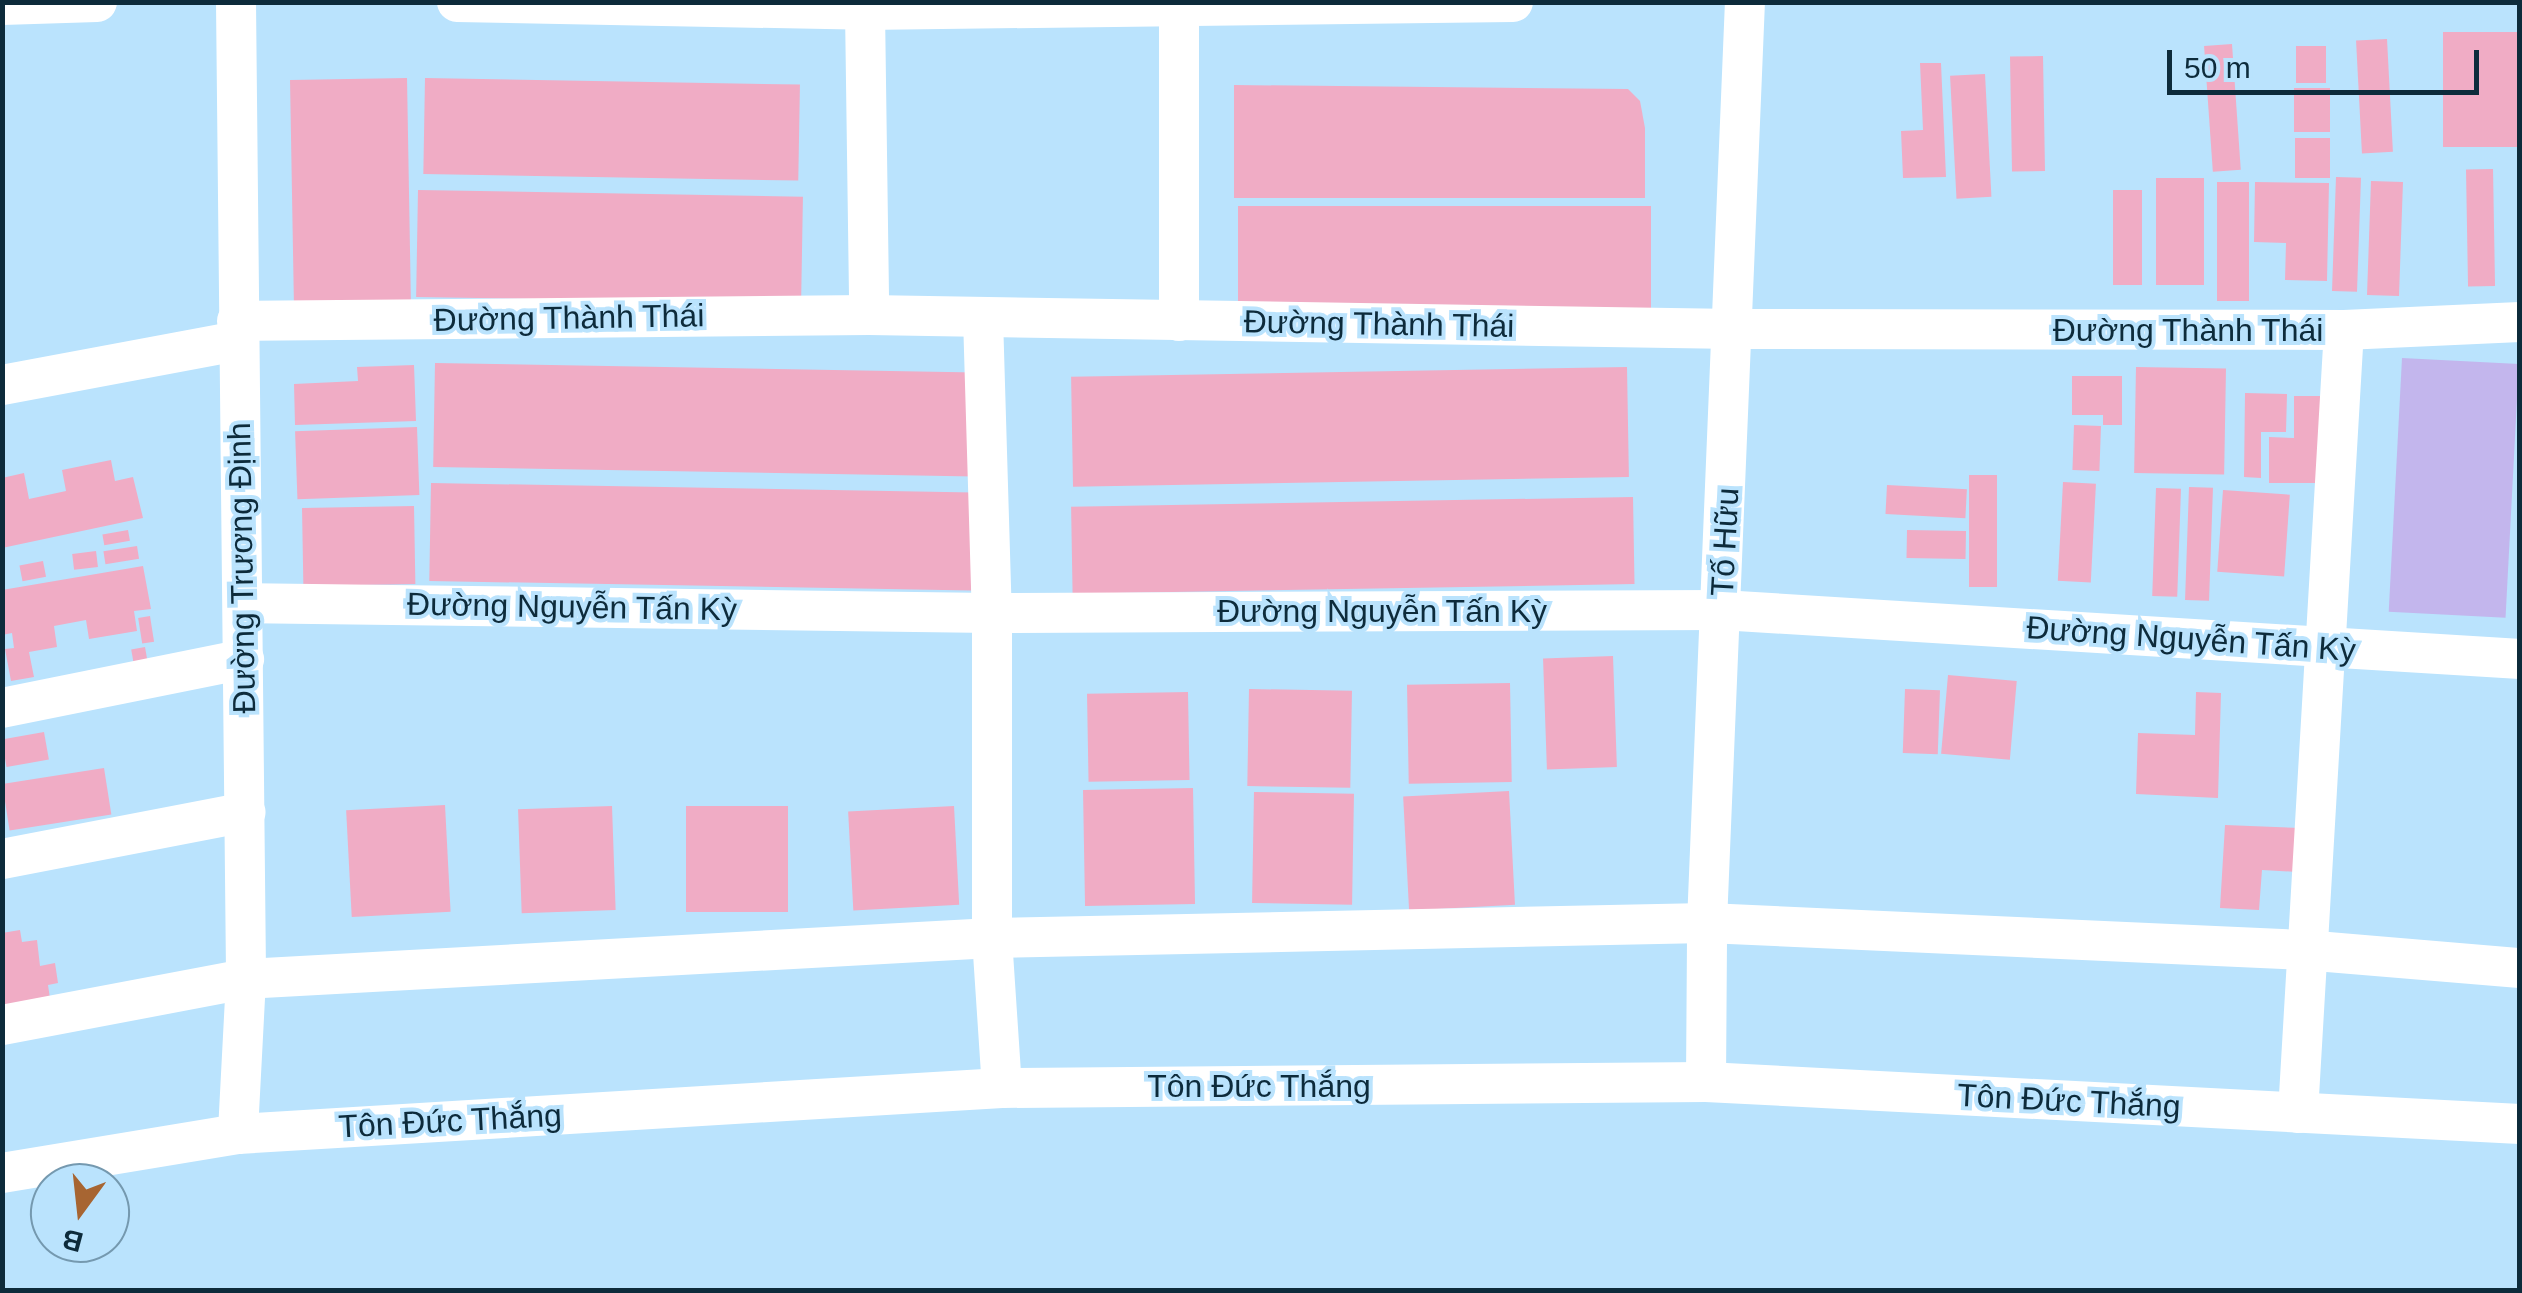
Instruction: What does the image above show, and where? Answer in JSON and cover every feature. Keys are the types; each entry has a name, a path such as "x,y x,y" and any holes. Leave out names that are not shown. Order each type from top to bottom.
{"street":[{"path":"2,6 97,2"},
{"name":"Đường Trương Định","path":"236,2 246,812 246,979 238,1134"},
{"path":"457,2 865,10 954,6 1178,10 1512,2"},
{"name":"Tố Hữu","path":"1706,1082 1707,923 1736,329 1746,2"},
{"path":"865,10 869,315"},
{"path":"1178,10 1179,321"},
{"name":"Đường Thành Thái","path":"2,385 238,331 869,315 1736,329 2344,330 2520,322"},
{"path":"982,317 992,612 992,938 1002,1088"},
{"path":"2298,1113 2304,950 2344,330"},
{"name":"Đường Nguyễn Tấn Kỳ","path":"243,604 992,612 1721,610 2520,659"},
{"path":"2,708 244,659"},
{"path":"2,860 246,812"},
{"path":"2,1025 246,979 992,938 1707,923 2304,950 2520,968"},
{"name":"Tôn Đức Thắng","path":"2,1173 238,1134 1002,1088 1706,1082 2520,1124"}],"shaded area":[{"path":"2402,358 2519,364 2506,618 2389,612"}],"building":[{"path":"2443,32 2520,32 2520,147 2443,147"},
{"path":"2387,39 2393,152 2362,153 2356,41"},
{"path":"2232,44 2241,170 2213,172 2204,46"},
{"path":"2296,46 2326,46 2326,83 2296,83"},
{"path":"2043,56 2045,171 2012,172 2010,57"},
{"path":"1920,63 1941,63 1946,177 1903,178 1901,131 1923,130"},
{"path":"1985,74 1991,197 1956,199 1950,76"},
{"path":"407,78 411,304 294,306 290,80"},
{"path":"425,78 800,85 798,181 423,174"},
{"path":"1234,85 1628,89 1640,101 1645,128 1645,198 1234,198"},
{"path":"2294,88 2330,88 2330,132 2294,132"},
{"path":"2295,138 2330,138 2330,178 2295,178"},
{"path":"2466,169 2493,169 2495,286 2468,286"},
{"path":"2336,177 2361,178 2357,292 2332,291"},
{"path":"2156,178 2204,178 2204,285 2156,285"},
{"path":"2371,181 2403,182 2399,296 2367,295"},
{"path":"2217,182 2249,182 2249,301 2217,301"},
{"path":"2255,182 2329,183 2327,281 2285,280 2286,243 2254,242"},
{"path":"418,190 803,197 801,304 416,297"},
{"path":"2113,190 2142,190 2142,285 2113,285"},
{"path":"1238,206 1651,206 1651,308 1238,308"},
{"path":"435,363 976,372 974,476 433,467"},
{"path":"414,365 416,421 295,425 294,384 358,381 357,367"},
{"path":"1627,367 1629,477 1073,487 1071,377"},
{"path":"2136,367 2226,369 2224,475 2134,473"},
{"path":"2072,376 2122,376 2122,425 2103,425 2103,415 2072,415"},
{"path":"2245,393 2287,394 2286,432 2261,432 2261,478 2244,477"},
{"path":"2294,396 2332,396 2332,483 2269,483 2269,437 2294,438"},
{"path":"2074,425 2101,426 2099,471 2072,470"},
{"path":"417,427 419,495 297,499 295,431"},
{"path":"111,460 115,481 133,477 143,518 2,548 2,478 24,473 29,499 66,491 62,470"},
{"path":"1969,475 1997,475 1997,587 1969,587"},
{"path":"2063,482 2096,484 2091,583 2058,581"},
{"path":"431,483 973,492 971,590 429,581"},
{"path":"1887,485 1967,489 1965,518 1885,514"},
{"path":"2189,487 2213,488 2209,601 2185,600"},
{"path":"2156,488 2181,489 2177,597 2152,596"},
{"path":"2223,490 2290,495 2284,576 2217,572"},
{"path":"1633,497 1635,584 1073,594 1071,507"},
{"path":"414,506 415,584 303,586 302,508"},
{"path":"128,530 130,541 104,545 102,535"},
{"path":"1907,530 1966,531 1966,559 1907,558"},
{"path":"137,546 139,559 105,564 103,551"},
{"path":"96,551 98,567 74,570 72,554"},
{"path":"43,561 46,577 22,581 19,566"},
{"path":"143,566 151,609 134,611 137,631 89,639 86,620 54,626 57,647 29,652 34,677 11,681 5,649 14,648 12,633 2,635 2,590"},
{"path":"150,616 154,642 142,644 138,618"},
{"path":"145,647 148,664 134,666 131,649"},
{"path":"1613,656 1617,767 1547,769 1543,658"},
{"path":"1948,675 2017,681 2010,760 1941,754"},
{"path":"1510,683 1512,782 1409,784 1407,685"},
{"path":"1249,689 1352,691 1350,788 1247,786"},
{"path":"1905,689 1940,690 1938,754 1903,753"},
{"path":"1188,692 1190,780 1089,782 1087,694"},
{"path":"2196,692 2221,693 2218,798 2136,794 2138,733 2195,735"},
{"path":"44,732 49,760 7,767 2,739"},
{"path":"104,768 111,814 10,831 2,784"},
{"path":"1193,788 1195,904 1085,906 1083,790"},
{"path":"1509,791 1515,905 1409,910 1403,797"},
{"path":"1254,792 1354,794 1352,905 1252,903"},
{"path":"445,805 451,912 352,917 346,810"},
{"path":"612,806 616,910 522,913 518,809"},
{"path":"686,806 788,806 788,912 686,912"},
{"path":"954,806 959,905 853,910 848,812"},
{"path":"2225,825 2300,828 2297,872 2262,870 2259,910 2220,908"},
{"path":"20,930 22,942 37,940 40,966 55,963 58,983 48,985 51,1005 2,1012 2,933"}]}
